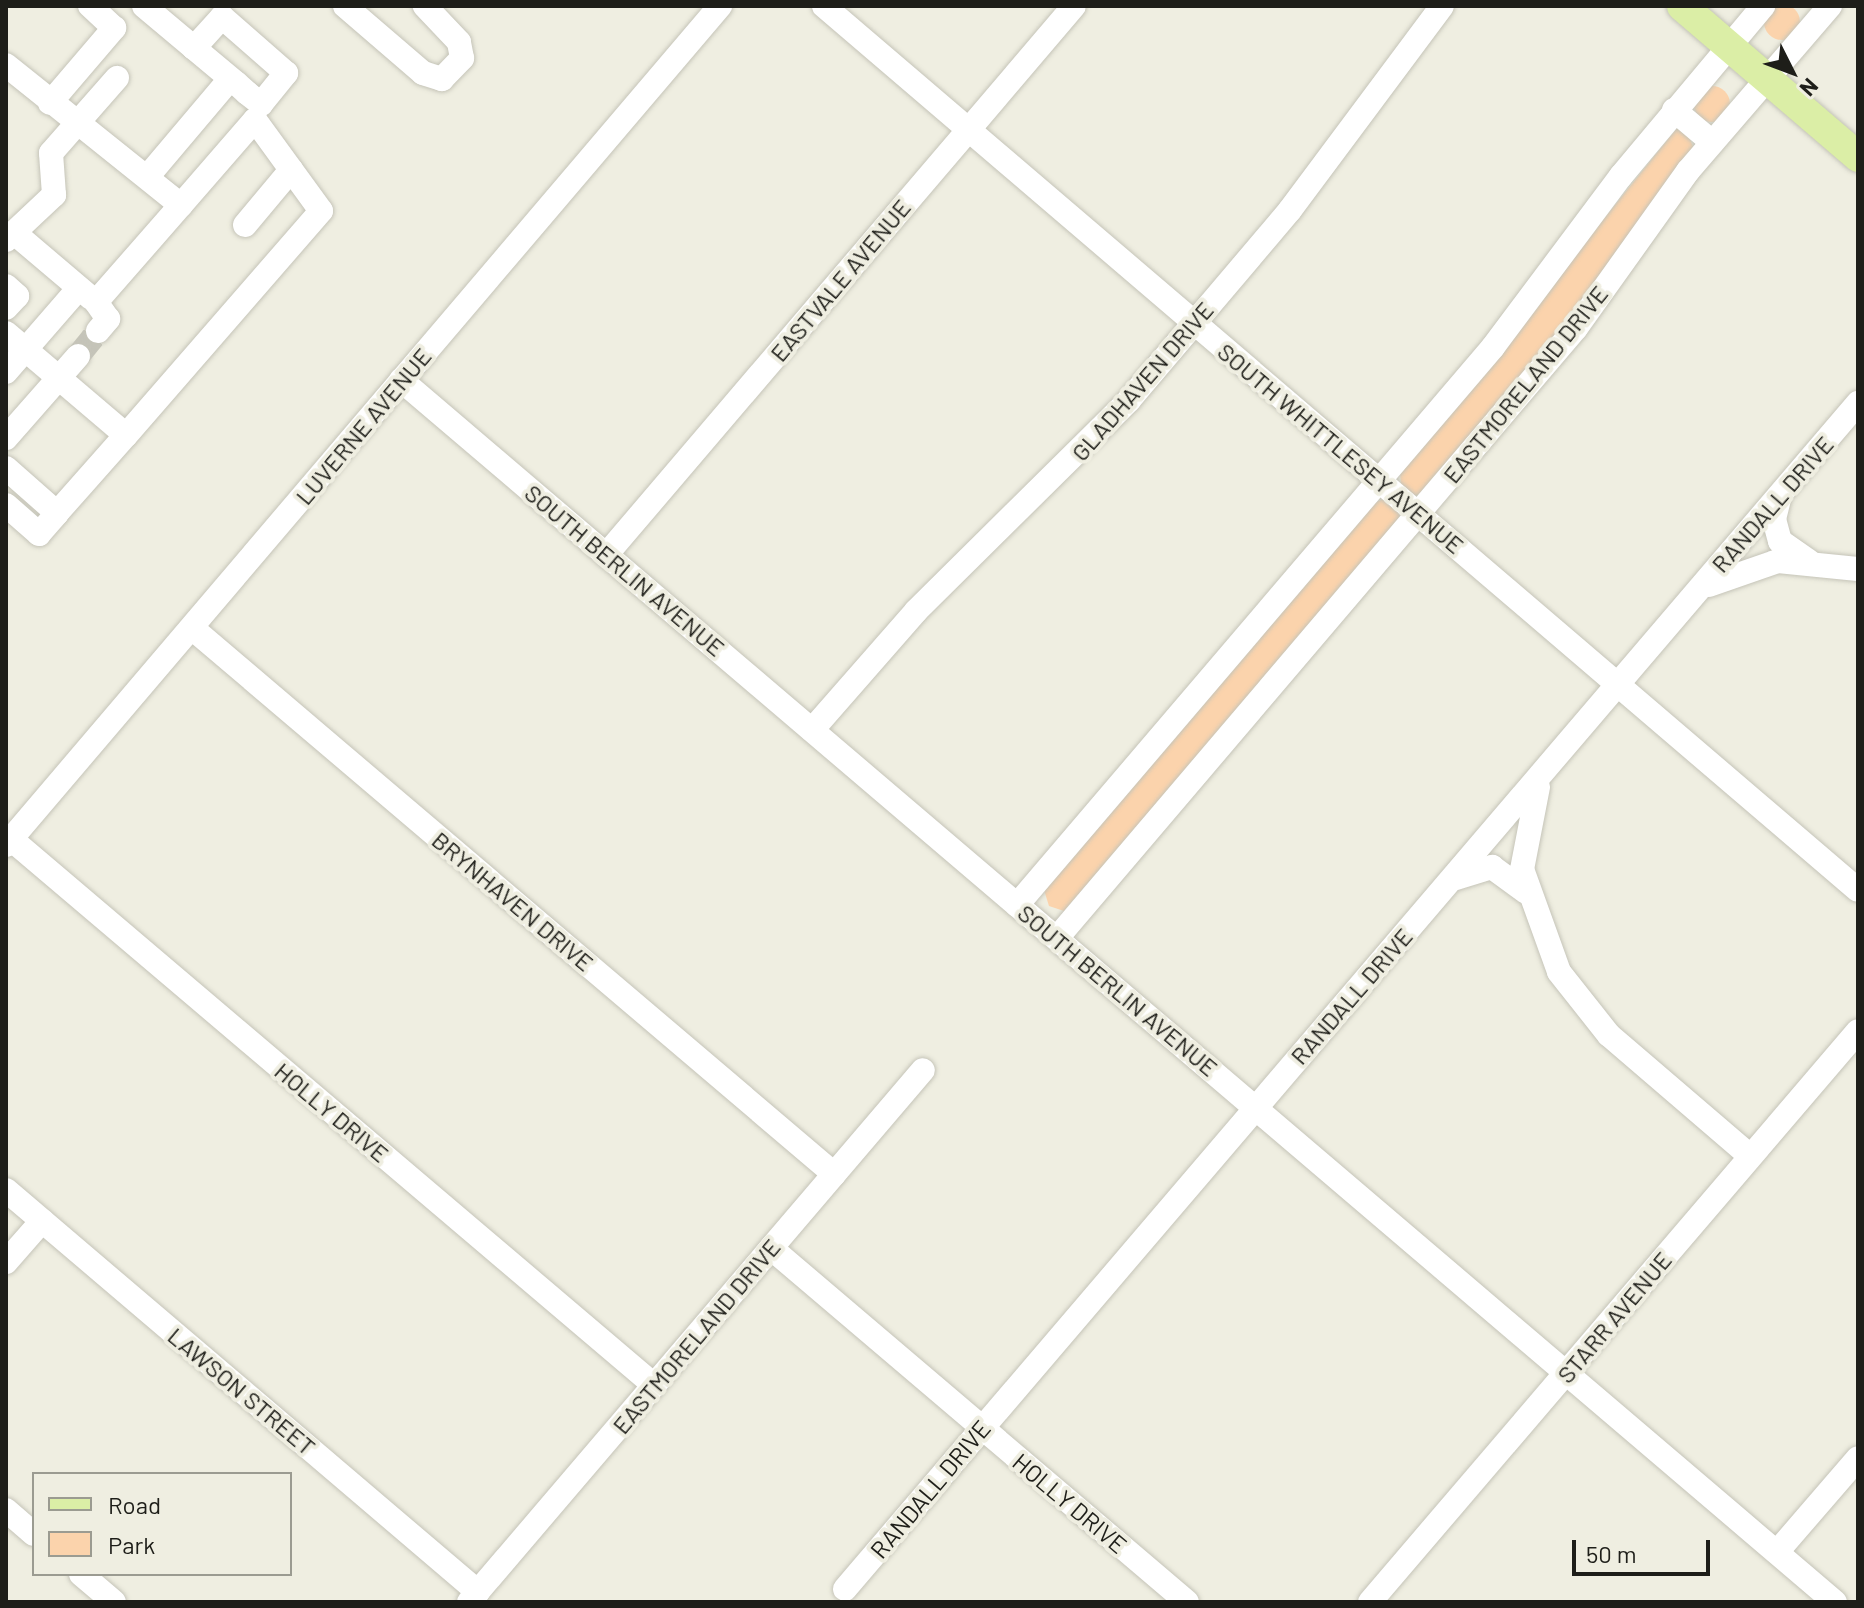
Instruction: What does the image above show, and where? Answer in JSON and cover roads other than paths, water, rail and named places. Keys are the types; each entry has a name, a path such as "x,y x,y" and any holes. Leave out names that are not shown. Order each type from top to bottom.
{"main road":[{"path":"1682,6 1858,157"}],"street":[{"path":"90,6 114,28"},
{"path":"144,6 194,58"},
{"path":"345,6 423,73 442,79 462,58 459,42 425,6"},
{"name":"LUVERNE AVENUE","path":"9,842 720,6"},
{"name":"SOUTH WHITTLESEY AVENUE","path":"824,6 1858,890"},
{"name":"EASTVALE AVENUE","path":"606,555 1074,6"},
{"name":"GLADHAVEN DRIVE","path":"812,730 902,625 1054,481 1195,323 1299,199 1442,6"},
{"name":"EASTMORELAND DRIVE","path":"1017,905 1380,481 1674,110 1763,6"},
{"name":"EASTMORELAND DRIVE","path":"1057,938 1576,328 1712,142 1820,9"},
{"path":"148,176 268,57 222,17 194,58"},
{"path":"50,103 114,28 138,22 238,85"},
{"path":"6,65 50,103 81,119 181,205"},
{"path":"95,310 12,238 54,195 51,153 117,78"},
{"path":"1674,110 1712,142"},
{"path":"6,372 25,349 95,310 255,120 321,211 39,534 6,505"},
{"path":"245,225 291,170"},
{"path":"6,286 17,296 6,308"},
{"path":"6,333 126,435"},
{"path":"6,438 78,356"},
{"name":"SOUTH BERLIN AVENUE","path":"401,380 1835,1602"},
{"name":"RANDALL DRIVE","path":"845,1589 1858,403"},
{"path":"6,468 57,513"},
{"path":"1782,492 1774,519 1780,541 1811,561"},
{"path":"1694,596 1753,564 1811,561 1858,569"},
{"name":"BRYNHAVEN DRIVE","path":"192,628 834,1174"},
{"path":"1529,898 1525,829 1550,764"},
{"name":"HOLLY DRIVE","path":"9,842 654,1385"},
{"path":"1449,883 1492,867 1514,876 1529,898 1553,960 1584,1007 1750,1156"},
{"name":"STARR AVENUE","path":"1370,1602 1858,1031"},
{"name":"EASTMORELAND DRIVE","path":"474,1597 923,1070"},
{"name":"LAWSON STREET","path":"6,1190 474,1597"},
{"path":"6,1262 42,1221"},
{"name":"HOLLY DRIVE","path":"771,1248 1187,1602"},
{"path":"1777,1552 1858,1458"},
{"path":"6,1510 32,1532"},
{"path":"83,1576 114,1602"}],"tunnel":[{"path":"78,356 98,331"}]}
